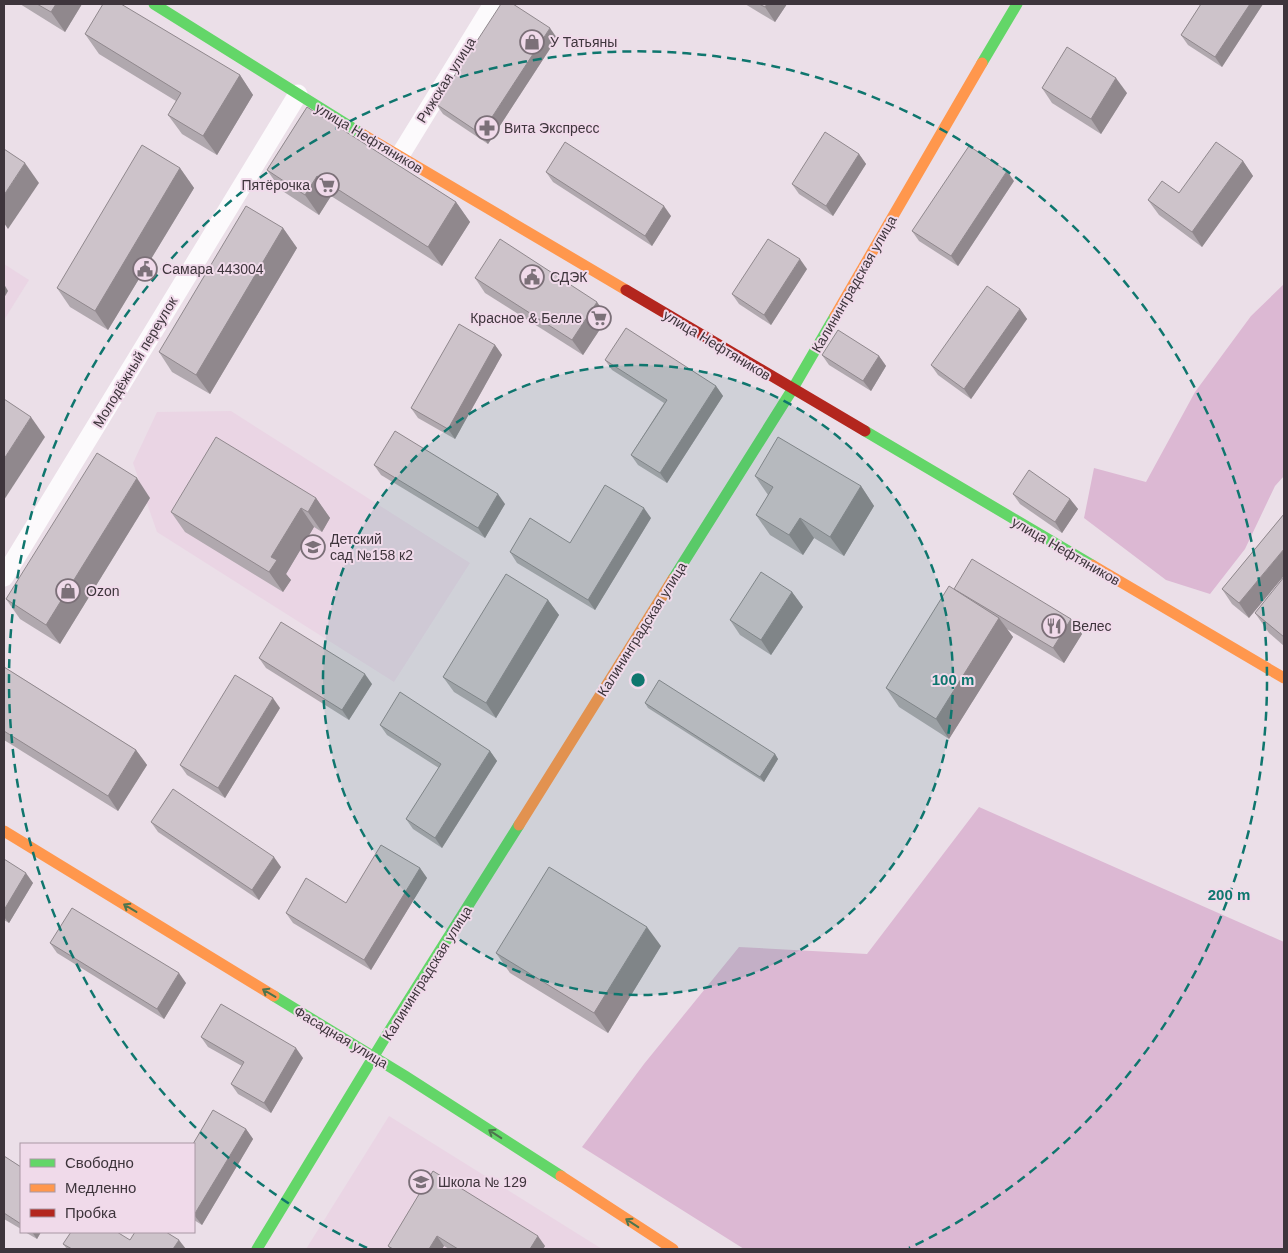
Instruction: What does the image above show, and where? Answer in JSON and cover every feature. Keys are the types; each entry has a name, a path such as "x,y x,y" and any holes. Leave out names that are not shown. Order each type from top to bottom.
{"street":[{"name":"улица Нефтяников","path":"154,4 399,157 1284,678"},
{"name":"Рижская улица","path":"399,157 493,4"},
{"name":"Калининградская улица","path":"257,1249 374,1057 792,390 1017,4"},
{"name":"Молодёжный переулок","path":"4,578 298,94"},
{"name":"Фасадная улица","path":"4,831 374,1057 662,1246"}],"shaded area":[{"path":"4,264 29,280 4,320"},
{"path":"1284,284 1284,476 1275,486 1245,549 1210,594 1166,580 1084,518 1094,468 1146,482 1195,392 1251,316"},
{"name":"Детский сад №158 к2","path":"231,411 470,563 394,682 157,532 133,463 157,412"},
{"path":"979,807 1284,942 1284,1249 744,1249 582,1147 644,1064 739,947 867,954"},
{"name":"Школа № 129","path":"389,1116 602,1249 306,1249"}],"building":[{"path":"37,4 56,4 51,12"},
{"path":"103,4 121,4 240,75 203,136 168,115 181,93 85,34"},
{"path":"501,4 513,4 550,28 481,134 436,104"},
{"path":"1201,4 1250,4 1215,57 1181,35"},
{"path":"1067,47 1116,78 1091,119 1042,88"},
{"path":"307,107 456,202 428,247 317,176 305,195 267,170"},
{"path":"825,132 859,154 826,206 792,184"},
{"path":"565,142 664,206 645,236 546,172"},
{"path":"1216,142 1243,161 1192,232 1148,200 1162,181 1179,193"},
{"path":"142,145 180,168 95,311 57,288"},
{"path":"969,146 1007,171 951,256 912,231"},
{"path":"4,149 25,163 4,195"},
{"path":"246,206 283,228 196,375 159,352"},
{"path":"500,239 597,302 572,340 475,278"},
{"path":"768,239 800,259 764,315 732,294"},
{"path":"987,286 1020,309 964,389 931,365"},
{"path":"459,324 495,345 448,429 411,408"},
{"path":"626,328 716,386 660,473 631,455 667,400 605,360"},
{"path":"838,330 879,356 863,381 822,355"},
{"path":"4,399 31,417 4,459"},
{"path":"395,431 498,494 478,528 374,465"},
{"path":"216,437 316,498 308,512 301,508 271,557 277,560 269,572 171,512"},
{"path":"778,437 861,486 830,537 800,518 789,535 756,515 773,487 755,476"},
{"path":"97,453 137,478 46,625 6,599"},
{"path":"1029,470 1070,499 1055,522 1013,494"},
{"path":"605,485 644,508 588,600 510,552 530,518 570,543"},
{"path":"1284,514 1284,549 1239,603 1222,589"},
{"path":"972,559 1071,619 1053,648 954,589"},
{"path":"761,572 792,592 761,640 730,620"},
{"path":"506,574 548,600 486,703 443,677"},
{"path":"1284,577 1284,637 1255,613"},
{"path":"949,586 999,618 936,719 886,688"},
{"path":"281,622 365,674 342,710 259,658"},
{"path":"4,667 136,750 108,796 4,731"},
{"path":"235,675 273,698 218,788 180,765"},
{"path":"659,680 775,754 760,777 645,703"},
{"path":"400,692 490,751 435,838 406,819 441,764 380,725"},
{"path":"173,789 274,857 252,890 151,822"},
{"path":"381,845 420,868 364,960 286,913 306,878 346,903"},
{"path":"4,859 26,873 4,910"},
{"path":"549,867 647,927 594,1013 496,953"},
{"path":"72,908 179,973 157,1009 50,943"},
{"path":"221,1004 296,1048 264,1103 231,1084 244,1062 201,1037"},
{"path":"213,1110 246,1129 195,1213 195,1143"},
{"path":"4,1156 20,1166 20,1223 4,1213"},
{"path":"433,1171 538,1236 530,1249 458,1249 437,1236 429,1249 393,1249 388,1246"},
{"path":"70,1233 119,1233 130,1240 134,1233 168,1233 179,1240 173,1249 72,1249 63,1244"}],"traffic: fast":[{"path":"154,4 362,134"},
{"path":"982,63 1017,4"},
{"path":"673,579 792,390 835,316"},
{"path":"865,431 1092,565"},
{"path":"257,1249 391,1028 519,825"},
{"path":"274,996 405,1076 561,1176"}],"traffic: slow":[{"path":"835,316 982,63"},
{"path":"362,134 626,290"},
{"path":"1092,565 1284,678"},
{"path":"519,825 673,579"},
{"path":"4,831 274,996"},
{"path":"561,1176 673,1249"}],"traffic: jam":[{"path":"626,290 865,431"}],"place":[{"name":"У Татьяны","path":"532,42"},
{"name":"Вита Экспресс","path":"487,128"},
{"name":"Пятёрочка","path":"327,185"},
{"name":"Самара 443004","path":"145,269"},
{"name":"СДЭК","path":"532,277"},
{"name":"Красное & Белле","path":"599,318"},
{"name":"Детский сад №158 к2","path":"313,547"},
{"name":"Ozon","path":"68,591"},
{"name":"Велес","path":"1054,626"},
{"name":"Школа № 129","path":"421,1182"}]}
